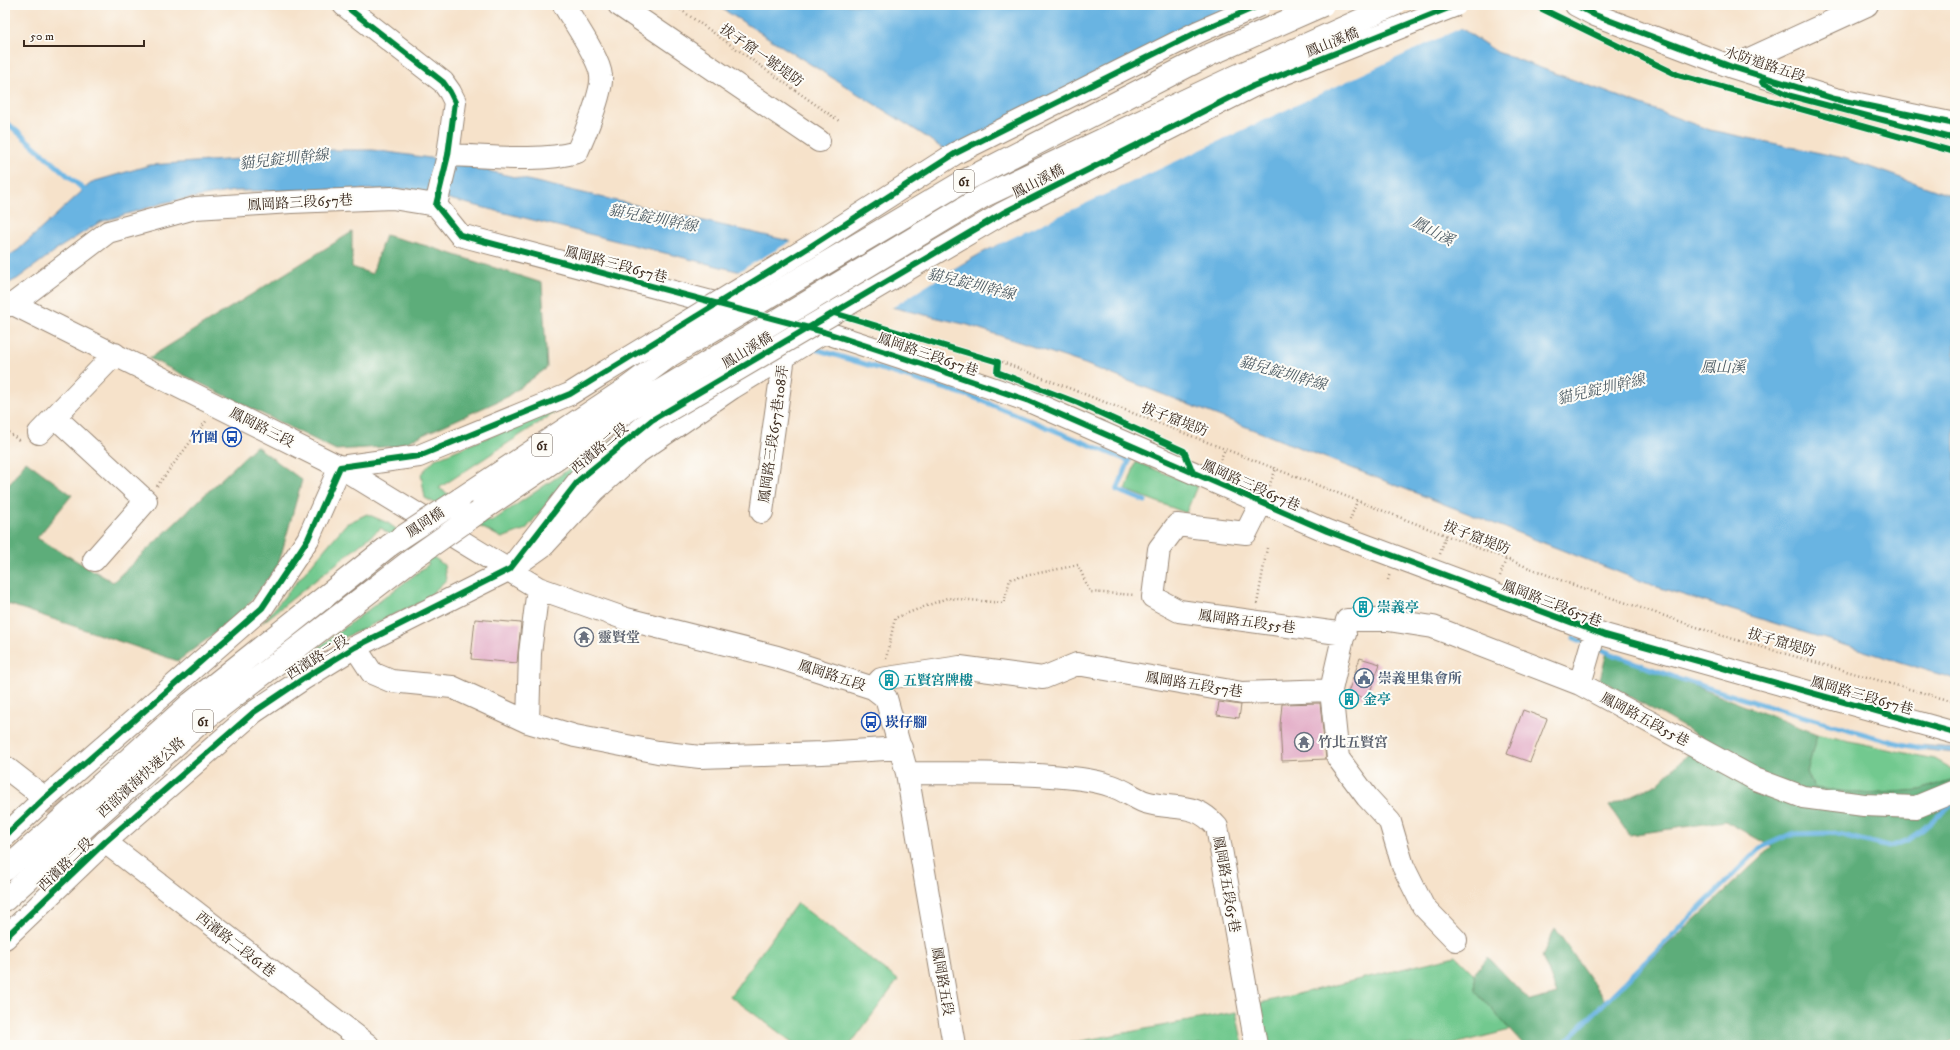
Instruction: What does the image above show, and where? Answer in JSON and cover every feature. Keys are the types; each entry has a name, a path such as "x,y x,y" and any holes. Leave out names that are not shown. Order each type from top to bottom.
{"main road":[{"path":"344,5 443,82 450,92 454,102 448,154 436,205"},
{"path":"448,154 526,157 566,155 577,152 595,104 601,76 593,55 564,5"},
{"path":"619,5 819,141"},
{"path":"5,836 44,798 262,608 308,539 340,467 419,456 570,394 811,246 956,153 1198,32 1260,5"},
{"name":"61","path":"631,397 671,355 964,181 1209,55 1323,5"},
{"name":"鳳山溪橋","path":"631,397 984,196 1232,78 1394,5"},
{"name":"鳳山溪橋","path":"652,420 1002,213 1253,86 1456,5"},
{"name":"水防道路五段","path":"1576,5 1595,15 1732,67 1835,99 1955,124"},
{"path":"1732,67 1867,5"},
{"name":"鳳岡路三段657巷","path":"9,305 108,232 195,208 392,198 436,205 460,235 824,332 1029,401 1327,531 1595,632 1955,733"},
{"name":"鳳岡路三段","path":"9,305 115,354 340,467 510,569"},
{"name":"西濱路二段","path":"5,938 105,842 254,712 303,678 355,647 510,569 544,545 595,490 634,455 732,388 824,332"},
{"path":"29,437 55,417 115,354"},
{"name":"鳳岡路三段657巷108弄","path":"762,512 784,356"},
{"name":"鳳岡橋","path":"390,545 460,499 631,397"},
{"name":"鳳岡橋","path":"415,557 479,512 631,397"},
{"path":"55,417 146,501 94,560"},
{"name":"西濱路二段","path":"510,569 579,480 652,420"},
{"path":"1153,597 1159,549 1177,525 1246,533 1261,503"},
{"name":"西部濱海快速公路","path":"5,870 191,703 390,545"},
{"name":"西部濱海快速公路","path":"5,900 202,722 415,557"},
{"name":"鳳岡路五段","path":"510,569 538,588 626,619 877,684 886,698 907,773 954,1045"},
{"path":"528,722 530,653 538,588"},
{"name":"鳳岡路五段55巷","path":"1153,597 1178,611 1345,634"},
{"name":"鳳岡路五段55巷","path":"1331,690 1347,620 1388,620 1433,627 1580,684 1755,779 1803,797 1864,805 1916,807 1955,791"},
{"path":"1580,684 1595,632"},
{"path":"355,647 372,674 391,681 452,687 528,722 575,736 658,752 700,757 822,754 901,748"},
{"name":"鳳岡路五段57巷","path":"877,684 960,667 1043,678 1077,664 1242,693 1331,690"},
{"path":"1331,690 1338,758 1367,797 1390,822 1403,866 1422,906 1456,940"},
{"path":"5,767 44,798"},
{"name":"鳳岡路五段65巷","path":"907,773 1007,774 1067,777 1113,786 1145,802 1182,807 1202,813 1208,817 1217,827 1256,1045"},
{"name":"西濱路二段61巷","path":"105,842 368,1045"}],"path":[{"path":"146,501 219,406"},
{"path":"5,430 29,437"},
{"path":"1255,622 1267,548"},
{"path":"877,684 895,618 947,598 1004,603 1010,579 1078,564 1090,592 1153,597"}],"green space":[{"path":"352,232 352,267 372,274 385,235 427,246 542,283 547,368 505,398 398,446 336,450 149,358"},
{"path":"565,406 439,488 491,522 625,431 562,485 526,529 502,538 425,498 421,474 435,459"},
{"path":"256,446 302,480 278,566 242,613 178,661 5,603 5,490 26,461 72,495 37,538 113,582"},
{"path":"1136,462 1197,486 1186,513 1126,490"},
{"path":"367,514 388,523 444,565 446,580 425,600 311,653 429,564 381,528 262,623 346,524"},
{"path":"1607,652 1817,734 1807,772 1814,788 1869,794 1920,790 1955,779 1955,1039 1944,1045 1524,1045 1475,991 1474,974 1488,957 1530,1001 1557,994 1542,956 1555,928 1606,1002 1772,847 1725,821 1629,835 1609,806 1657,784 1704,739 1600,679"},
{"path":"1817,734 1934,759 1955,771 1955,779 1920,790 1869,794 1814,788 1807,772"},
{"path":"797,903 898,980 850,1045 796,1045 730,996"},
{"path":"1456,956 1474,974 1476,991 1510,1030 1450,1045 1265,1045 1256,1004"},
{"path":"1236,1012 1243,1045 1060,1045"}],"water":[{"name":"鳳山溪","path":"716,5 1426,5 1497,52 1710,130 1844,158 1955,197 1955,679 1654,586 1085,364 968,325 737,271 409,189 234,191 167,202 100,222 59,248 17,279 5,285 5,258 18,250 92,182 150,165 299,155 327,150 373,150 437,159 940,276 1044,219 922,134"},
{"path":"1917,745 1955,748 1955,753 1918,749"}],"pier":[{"path":"1242,5 1430,5 1463,27 980,253 1040,219 946,154"},
{"path":"795,239 940,274 974,256 890,309 736,273"}],"building":[{"path":"1361,600 1370,605 1369,608 1357,608"},
{"path":"475,619 521,623 517,663 471,659"},
{"name":"崇義里集會所","path":"1360,658 1380,664 1367,700 1358,696 1345,706 1345,701"},
{"path":"1219,702 1241,705 1239,718 1217,715"},
{"path":"1320,703 1326,759 1282,761 1280,725 1282,704"},
{"path":"1523,710 1547,719 1530,762 1507,754"}],"waterway":[{"path":"5,121 89,194"},
{"path":"812,348 973,397 1129,461 1117,490 1145,501"},
{"path":"1574,638 1586,643"},
{"path":"1595,647 1679,679 1737,697 1887,741 1923,748"},
{"path":"1562,1045 1760,848 1791,834 1834,833 1889,847 1906,841 1922,830 1955,801"}],"tunnel":[{"path":"45,798 105,842"}],"cycle path":[{"path":"344,5 443,82 450,92 455,102 448,155 436,205 460,235 824,332 922,364 1029,401 1327,531 1605,635 1955,733"},
{"path":"5,836 45,798 262,608 308,539 340,467 419,456 570,394 811,246 956,153 1198,32 1260,5"},
{"path":"5,938 105,842 254,712 303,679 355,647 510,569 579,480 652,420 1003,213 1253,86 1456,5"},
{"path":"1534,5 1678,75 1955,152"},
{"path":"1576,5 1595,15 1732,67 1835,99 1955,124"},
{"path":"1762,82 1791,96 1955,139"},
{"path":"834,313 998,362 997,372 1078,403 1184,451 1193,473"}],"place":[{"name":"竹圍","path":"232,437"},
{"name":"崇義亭","path":"1363,607"},
{"name":"靈賢堂","path":"584,637"},
{"name":"崇義里集會所","path":"1364,678"},
{"name":"五賢宮牌樓","path":"889,680"},
{"name":"金亭","path":"1349,699"},
{"name":"崁仔腳","path":"871,722"},
{"name":"竹北五賢宮","path":"1304,742"}],"water label":[{"name":"貓兒錠圳幹線","path":"284,159"},
{"name":"貓兒錠圳幹線","path":"653,218"},
{"name":"貓兒錠圳幹線","path":"971,284"},
{"name":"貓兒錠圳幹線","path":"1283,373"},
{"name":"貓兒錠圳幹線","path":"1601,389"}]}
